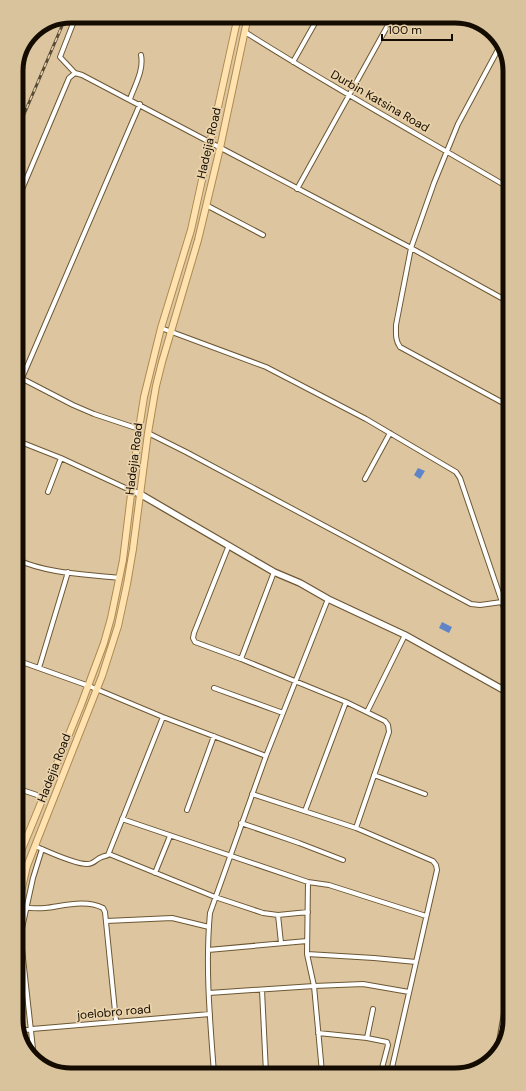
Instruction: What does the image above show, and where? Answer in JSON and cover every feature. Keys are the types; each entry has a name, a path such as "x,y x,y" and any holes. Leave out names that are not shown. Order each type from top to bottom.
{"main road":[{"name":"Hadejia Road","path":"23,846 89,686 104,644 120,578 139,429 149,378 161,328 187,244 237,23"},
{"name":"Hadejia Road","path":"23,883 27,866 97,689 118,626 128,584 148,433 156,386 198,240 220,148 246,23"},
{"path":"23,848 34,849"}],"street":[{"path":"73,23 60,57 75,73 82,75 140,104 220,148 411,248 503,299"},
{"path":"293,62 316,23"},
{"path":"297,188 389,23"},
{"name":"Durbin Katsina Road","path":"244,32 349,96 503,184"},
{"path":"498,50 458,124 411,248 396,325 396,342 400,347 408,352 503,403"},
{"path":"130,99 141,69 141,56"},
{"path":"23,187 69,78 75,73"},
{"path":"23,370 140,104"},
{"path":"206,205 264,235"},
{"path":"161,328 171,330 266,367 390,433 456,472 460,478 503,605"},
{"path":"23,379 73,406 139,429"},
{"path":"148,433 471,604 480,605 502,602"},
{"path":"365,479 390,433"},
{"path":"23,443 140,494 274,572 300,583 328,599 405,635 503,690"},
{"path":"48,492 60,458"},
{"path":"229,545 194,633 193,638 195,642 346,702 385,721 388,726 389,732 356,828"},
{"path":"23,562 37,567 120,578"},
{"path":"39,668 68,572"},
{"path":"241,659 274,572"},
{"path":"214,1068 209,994 208,950 210,913 266,756 328,599"},
{"path":"367,712 405,635"},
{"path":"23,663 97,689 163,717 266,756"},
{"path":"214,688 283,713"},
{"path":"305,811 346,702"},
{"path":"34,849 42,849 72,860 89,864 109,854 163,717"},
{"path":"187,810 214,736"},
{"path":"374,775 425,794"},
{"path":"23,790 43,797"},
{"path":"252,794 356,828 433,862 436,865 437,870 392,1068"},
{"path":"122,820 308,882 329,885 426,916"},
{"path":"242,824 299,843 343,860"},
{"path":"155,873 170,836"},
{"path":"23,923 42,849"},
{"path":"109,854 215,897 263,913 278,915 308,912"},
{"path":"308,882 307,954 314,986 322,1068"},
{"path":"26,907 45,908 61,905 90,904 98,905 103,908 106,921 116,1021"},
{"path":"278,915 281,943"},
{"path":"106,921 172,918 209,927"},
{"path":"208,950 308,941"},
{"path":"307,954 416,962"},
{"path":"23,959 33,1049"},
{"path":"209,994 363,984 409,992"},
{"path":"262,990 266,1068"},
{"path":"367,1038 373,1009"},
{"name":"joelobro road","path":"24,1030 210,1014"},
{"path":"318,1033 367,1038 387,1042 388,1044 382,1068"}],"water":[{"path":"418,468 425,471 420,479 414,475"},
{"path":"442,622 452,627 449,633 439,628"}],"railway":[{"path":"23,117 63,24"}]}
